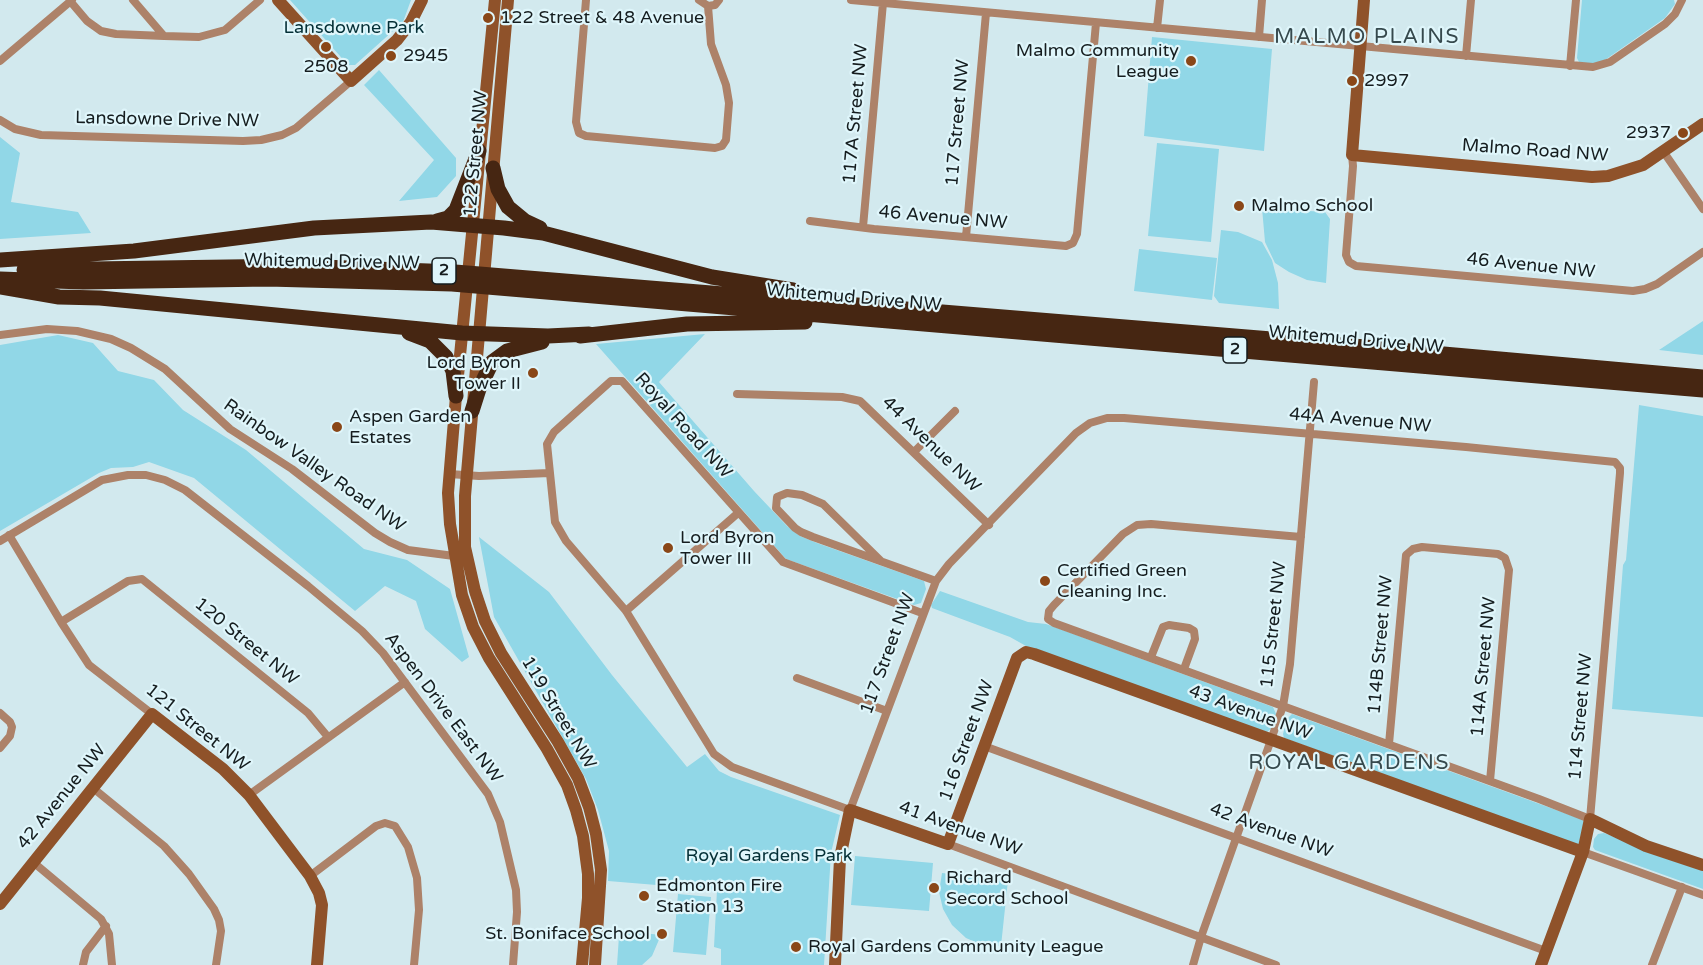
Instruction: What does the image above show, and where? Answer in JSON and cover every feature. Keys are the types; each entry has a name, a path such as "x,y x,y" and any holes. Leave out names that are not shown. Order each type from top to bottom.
{"highway":[{"path":"431,222 448,218 456,210 480,151"},
{"path":"493,168 500,196 513,213 562,238"},
{"path":"0,260 143,250 314,228 431,222 519,230 562,238 712,277 830,295 888,313"},
{"name":"Whitemud Drive NW","path":"0,270 295,266 455,272 888,313 1700,383"},
{"name":"Whitemud Drive NW","path":"0,279 76,282 268,279 452,284 888,313"},
{"path":"0,287 59,297 100,298 462,333 549,336 687,324 888,313"},
{"path":"347,321 411,333 430,341 442,351 450,364 456,396"},
{"path":"472,411 479,389 492,362 507,351 528,344 589,334"}],"street":[{"path":"133,0 164,36"},
{"path":"0,61 71,1 90,25 101,31 116,34 199,37 220,32 260,0"},
{"path":"278,0 351,81"},
{"name":"Lansdowne Drive NW","path":"0,120 15,129 41,135 261,140 282,135 296,128 398,40 411,22 422,0"},
{"name":"122 Street NW","path":"480,311 486,247 480,226 480,151 495,0"},
{"name":"122 Street NW","path":"470,244 480,226 493,168 508,0"},
{"path":"586,0 576,122 579,133 586,136 714,148 722,146 727,136 728,94 713,53 708,26 708,6"},
{"path":"699,0 708,6 715,5 719,0"},
{"path":"851,0 1593,67 1610,62 1671,19 1682,0"},
{"path":"1157,28 1160,0"},
{"path":"1259,37 1262,0"},
{"path":"1352,155 1364,0"},
{"path":"1466,56 1471,0"},
{"path":"1570,66 1576,0"},
{"name":"117A Street NW","path":"863,227 883,3"},
{"name":"117 Street NW","path":"966,237 986,13"},
{"name":"46 Avenue NW","path":"810,220 1066,246 1073,243 1077,234 1096,23"},
{"name":"Malmo Road NW","path":"1352,155 1599,177 1638,167 1703,124"},
{"path":"1663,151 1703,209"},
{"name":"46 Avenue NW","path":"1352,155 1353,166 1345,250 1347,259 1356,266 1627,292 1652,287 1703,252"},
{"name":"119 Street NW","path":"470,244 449,474 450,524 485,621 501,653 558,742 578,778 589,807 596,834 601,870 595,965"},
{"name":"119 Street NW","path":"480,311 460,556 462,595 473,627 489,658 547,748 567,785 576,810 583,836 588,874 582,965"},
{"name":"Rainbow Valley Road NW","path":"0,335 47,329 77,331 111,339 131,348 165,369 230,429 292,469 375,533 408,550 460,556"},
{"name":"Royal Road NW","path":"732,767 714,754 626,611 566,541 555,522 547,444 554,432 611,381 622,381 783,562 922,613"},
{"name":"115 Street NW","path":"1193,965 1201,936 1283,706 1290,664 1314,382"},
{"name":"44 Avenue NW","path":"737,394 856,399 866,405 989,525"},
{"path":"914,452 955,411"},
{"name":"44A Avenue NW","path":"1098,420 1124,418 1610,461 1618,464"},
{"name":"117 Street NW","path":"835,965 840,858 850,810 922,613 936,581 949,564 1076,433 1098,420"},
{"name":"114 Street NW","path":"1541,965 1583,852 1590,819 1620,473 1618,464"},
{"path":"449,474 549,473"},
{"name":"Aspen Drive East NW","path":"0,541 102,480 128,475 146,476 165,480 185,490 308,586 372,640 481,784 497,813 517,897 513,965"},
{"path":"881,561 823,504 802,495 787,493 777,497 776,508 790,524 801,532 936,581"},
{"path":"626,611 738,513"},
{"name":"43 Avenue NW","path":"1301,537 1151,524 1137,525 1123,534 1054,605 1049,611 1048,619 1490,781 1590,819 1646,846 1703,865"},
{"name":"121 Street NW","path":"9,535 89,665 223,769 249,795 310,876 319,893 322,905 317,965"},
{"name":"114B Street NW","path":"1389,744 1404,562 1410,551 1422,547 1495,553 1505,558"},
{"name":"114A Street NW","path":"1490,781 1509,570 1505,558"},
{"name":"120 Street NW","path":"61,622 128,580 138,578 146,582 308,713 328,737"},
{"name":"43 Avenue NW","path":"1151,657 1163,627 1190,628 1194,631 1195,639 1184,669"},
{"name":"43 Avenue NW","path":"1022,653 1034,654 1703,894"},
{"name":"116 Street NW","path":"948,844 1017,658 1022,653"},
{"path":"797,678 887,711"},
{"path":"249,795 405,682"},
{"path":"0,713 12,727 10,736 0,748"},
{"name":"42 Avenue NW","path":"0,904 152,714"},
{"name":"42 Avenue NW","path":"984,746 1546,951"},
{"name":"41 Avenue NW","path":"732,767 1276,965"},
{"path":"93,788 164,846 189,874 214,909 221,931 216,965"},
{"path":"310,876 376,826 385,823 395,826 404,839 417,878 419,910 414,965"},
{"path":"33,862 98,916 106,926 110,940 112,965"},
{"path":"1652,965 1682,887"},
{"path":"83,965 86,952 106,926"}],"green space":[{"name":"Lansdowne Park","path":"290,0 411,0 403,22 355,65 348,65"},
{"path":"1582,0 1674,0 1675,4 1665,18 1605,60 1593,64 1579,62 1577,58"},
{"path":"1152,37 1272,49 1264,151 1144,136"},
{"path":"379,70 456,158 456,176 437,197 399,201 434,160 364,85"},
{"path":"0,137 20,153 11,202 78,212 91,233 0,239"},
{"path":"1157,143 1219,149 1211,242 1148,236"},
{"path":"1262,208 1325,212 1330,219 1326,283 1307,280 1275,263 1265,242"},
{"path":"1221,230 1238,232 1262,242 1272,260 1278,283 1279,309 1219,303 1214,296"},
{"path":"1139,249 1217,258 1212,300 1134,291"},
{"path":"1703,321 1703,355 1659,350"},
{"path":"705,334 659,382 787,526 800,536 817,543 924,581 926,589 921,603 914,605 786,559 596,344"},
{"path":"58,335 93,343 118,371 154,380 183,410 246,450 364,549 407,560 450,589 469,657 462,662 425,629 416,601 385,586 355,611 194,478 149,462 133,467 111,468 99,473 0,531 0,345"},
{"path":"1639,405 1703,416 1703,717 1612,709"},
{"name":"Royal Gardens Park","path":"479,537 549,592 612,675 687,767 705,754 719,771 731,777 840,815 831,853 824,965 721,965 721,949 714,947 717,890 608,881 609,851 598,810 586,779 494,617"},
{"path":"940,591 1028,622 1046,624 1273,707 1276,714 1272,728 1267,732 1200,709 1026,646 1010,637 932,608 931,605"},
{"path":"1292,714 1581,819 1584,821 1579,844 1284,738 1287,719"},
{"path":"1604,833 1703,871 1703,889 1595,850 1594,839 1598,834"},
{"path":"855,856 933,863 929,911 851,905"},
{"path":"942,873 1008,880 1001,946 982,945 966,938 952,925 943,909 939,892"},
{"path":"678,894 711,897 706,955 673,952"},
{"path":"625,931 661,935 652,956 642,965 617,965 619,936"}],"place":[{"name":"122 Street & 48 Avenue","path":"488,18"},
{"name":"2508","path":"326,47"},
{"name":"2945","path":"391,56"},
{"name":"Malmo Community League","path":"1191,61"},
{"name":"2997","path":"1352,81"},
{"name":"2937","path":"1683,133"},
{"name":"Malmo School","path":"1239,206"},
{"name":"Lord Byron Tower II","path":"533,373"},
{"name":"Aspen Garden Estates","path":"337,427"},
{"name":"Lord Byron Tower III","path":"668,548"},
{"name":"Certified Green Cleaning Inc.","path":"1045,581"},
{"name":"Richard Secord School","path":"934,888"},
{"name":"Edmonton Fire Station 13","path":"644,896"},
{"name":"St. Boniface School","path":"662,934"},
{"name":"Royal Gardens Community League","path":"796,947"}],"district":[{"name":"MALMO PLAINS","path":"1367,37"},
{"name":"ROYAL GARDENS","path":"1349,763"}]}
